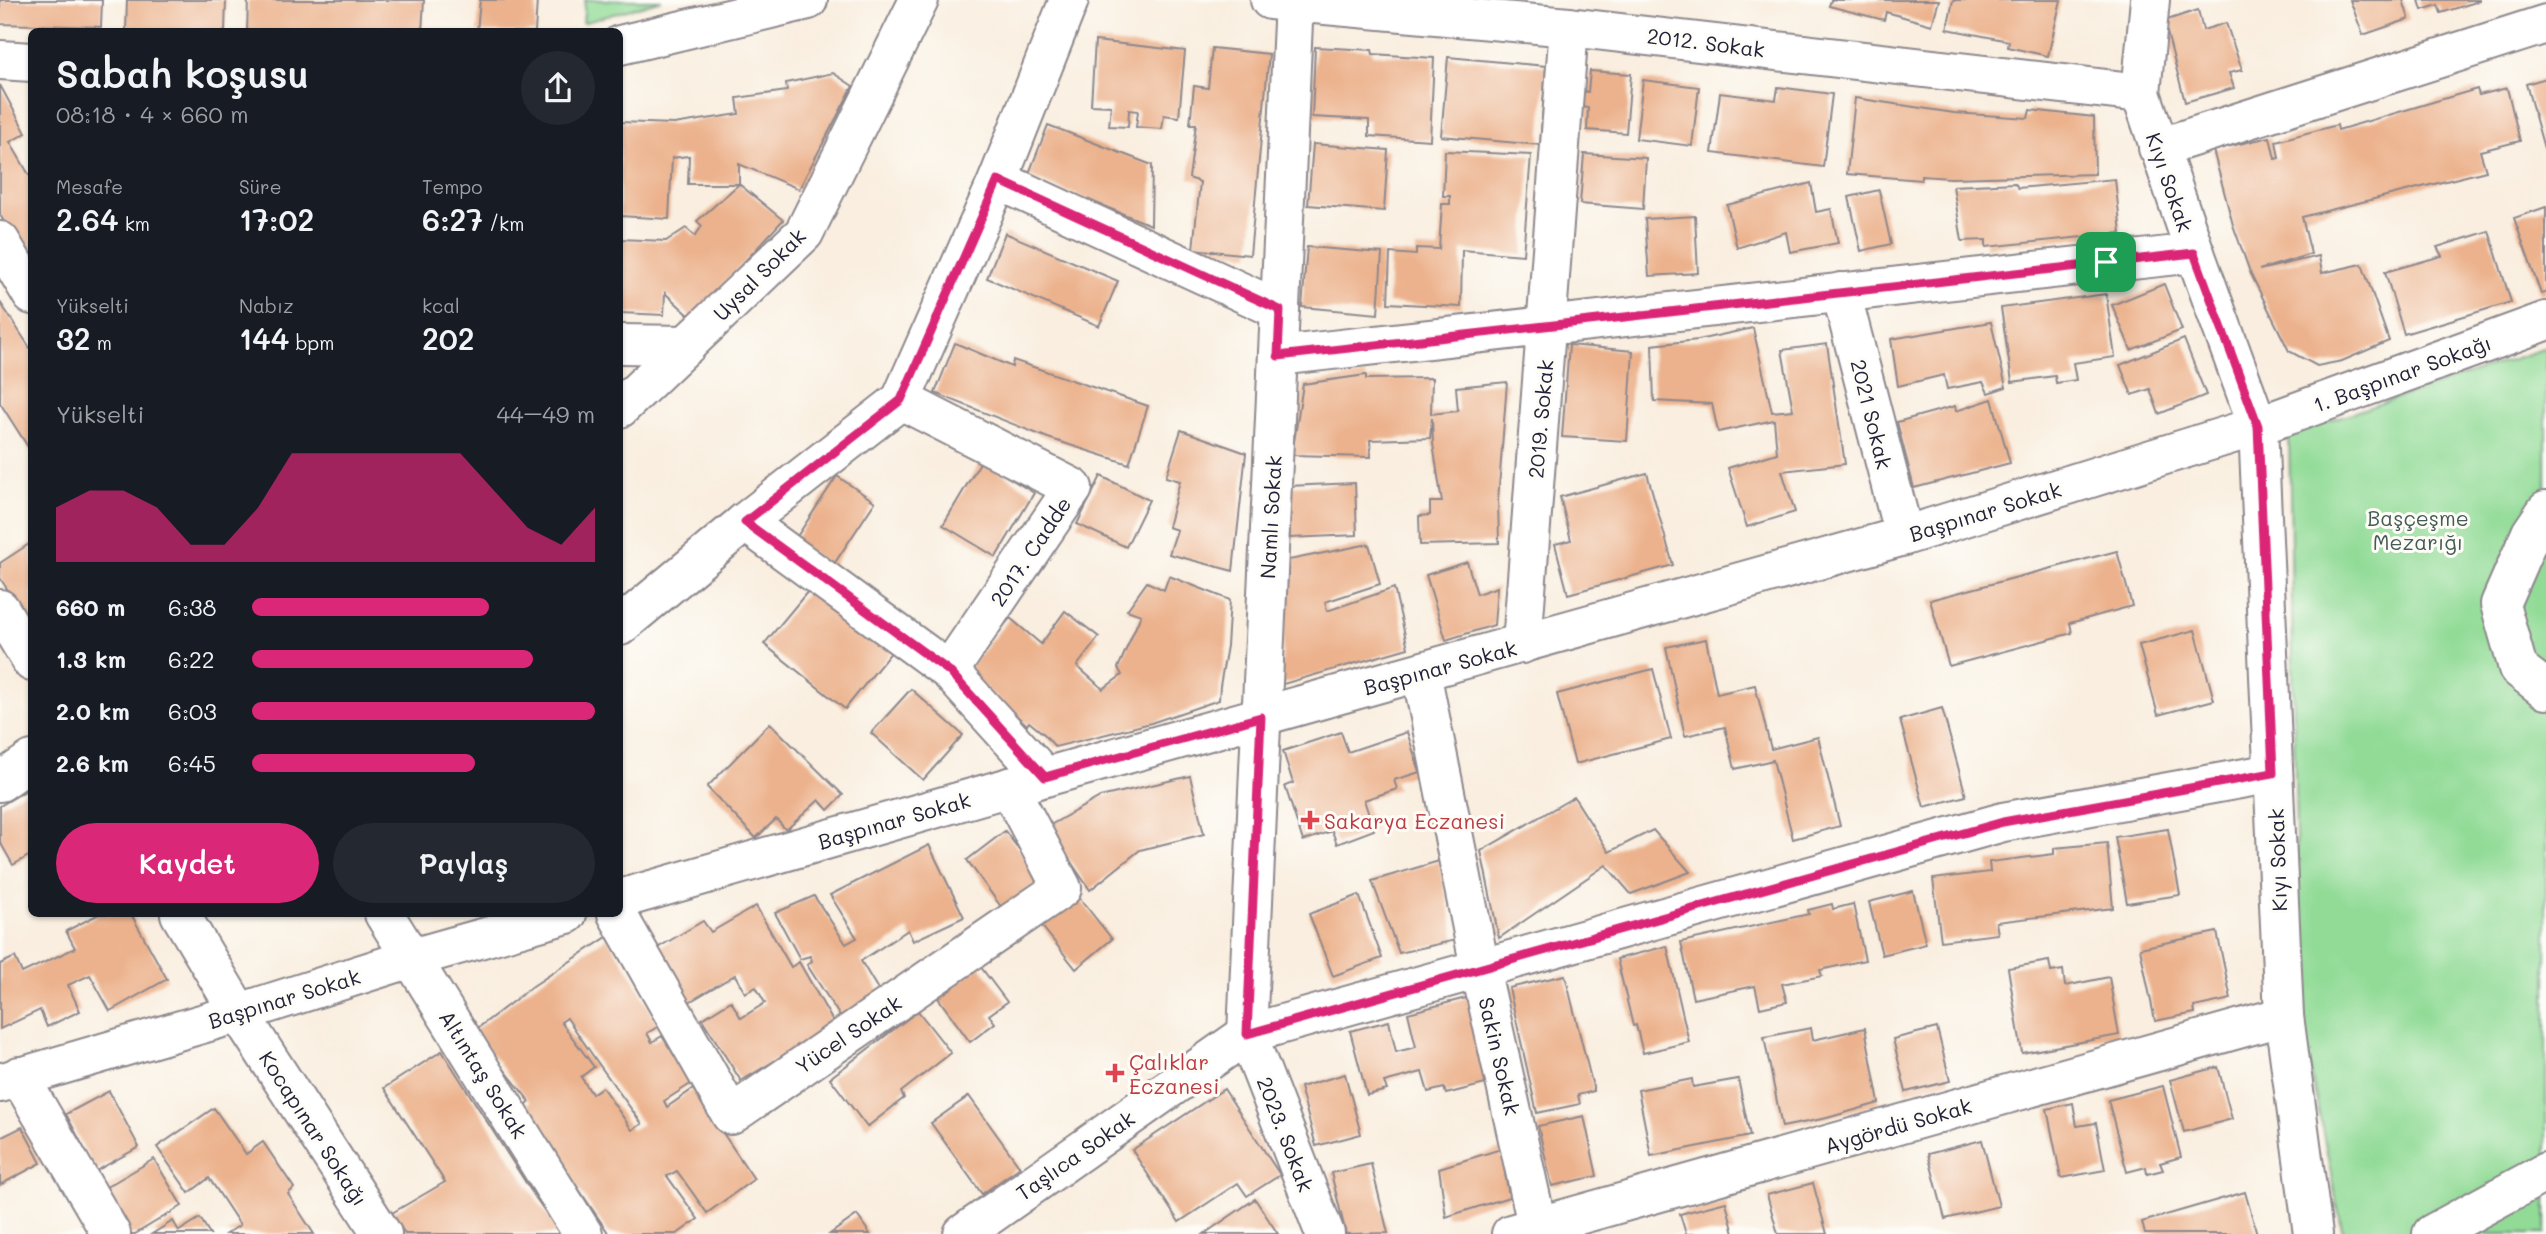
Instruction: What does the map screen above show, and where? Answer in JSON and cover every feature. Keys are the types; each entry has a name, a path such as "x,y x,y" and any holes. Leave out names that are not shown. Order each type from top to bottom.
{"street":[{"path":"623,45 808,0"},
{"name":"Uysal Sokak","path":"623,405 804,233 919,0"},
{"path":"623,624 745,522 901,400 998,180 1069,0"},
{"name":"Kıyı Sokak","path":"2150,0 2141,93 2194,253 2258,426 2284,1016 2314,1234"},
{"name":"2012. Sokak","path":"1286,1 1569,27 2141,93"},
{"name":"Namlı Sokak","path":"1247,1034 1280,310 1286,1"},
{"path":"2158,148 2546,24"},
{"name":"2019. Sokak","path":"1522,644 1569,27"},
{"path":"0,60 28,61"},
{"path":"998,180 1280,310"},
{"path":"0,241 28,288"},
{"path":"1278,356 2194,253"},
{"name":"2021 Sokak","path":"1841,292 1904,536"},
{"name":"1. Başpınar Sokağı","path":"2258,426 2546,321"},
{"path":"623,344 687,345"},
{"name":"2017. Cadde","path":"901,400 1073,488 949,671"},
{"name":"Başpınar Sokak","path":"623,898 1904,536 2258,426"},
{"path":"2546,511 2530,533 2500,604 2518,668 2546,690"},
{"path":"745,522 949,671 1027,782"},
{"path":"0,609 28,655"},
{"name":"Sakin Sokak","path":"1421,672 1530,1232"},
{"path":"0,782 28,763"},
{"name":"Taşlıca Sokak","path":"963,1234 1247,1034 2003,822 2273,773"},
{"name":"Yücel Sokak","path":"619,917 731,1115 1062,888 1027,782"},
{"name":"Kocapınar Sokağı","path":"182,917 239,1013 382,1234"},
{"name":"Altıntaş Sokak","path":"386,917 583,1234"},
{"name":"Başpınar Sokak","path":"9,1080 556,917"},
{"name":"Aygördü Sokak","path":"1530,1232 2284,1016"},
{"name":"2023. Sokak","path":"1247,1034 1325,1234"},
{"path":"9,1080 108,1233"},
{"path":"2432,1234 2546,1172"}],"green space":[{"path":"585,0 662,0 583,23"},
{"name":"Başçeşme Mezarığı","path":"2546,348 2546,1234 2343,1234 2299,1013 2289,434"}],"building":[{"path":"0,0 102,0 101,27 0,24"},
{"path":"127,0 226,0 225,28 126,28"},
{"path":"248,0 424,0 422,28 247,28"},
{"path":"480,0 537,0 535,28 477,28"},
{"path":"1831,0 1939,0 1932,25 1886,12 1884,20 1829,6"},
{"path":"1953,0 2061,0 2048,56 2008,47 2009,41 1947,29"},
{"path":"2350,0 2403,0 2409,19 2363,35"},
{"path":"2419,0 2479,1 2441,13 2438,5 2422,10"},
{"path":"2198,10 2203,30 2226,23 2242,70 2229,73 2234,88 2185,102 2164,21"},
{"path":"1095,41 1185,51 1179,117 1164,115 1162,129 1136,127 1138,111 1129,110 1128,127 1109,126 1111,106 1091,105"},
{"path":"1315,47 1372,50 1373,54 1434,58 1430,140 1369,136 1369,120 1312,117"},
{"path":"1212,48 1269,54 1250,255 1193,249 1200,182 1189,178 1196,124 1190,124 1194,86 1208,88"},
{"path":"1448,57 1546,66 1540,145 1441,136"},
{"path":"1590,71 1631,74 1626,133 1587,130 1588,108 1576,106 1577,91 1588,92"},
{"path":"833,73 853,86 799,189 739,164 739,184 688,184 689,156 672,158 669,219 623,216 623,122 674,124 739,114 737,98 787,91 786,83"},
{"path":"2546,78 2546,152 2545,152 2526,84"},
{"path":"1643,80 1699,87 1692,146 1636,139"},
{"path":"0,85 26,133 10,142 28,173 28,260 0,215"},
{"path":"1778,87 1832,94 1823,167 1712,153 1720,93 1776,100"},
{"path":"2507,88 2520,141 2480,151 2486,171 2302,217 2311,254 2259,270 2319,256 2322,273 2362,264 2389,341 2342,361 2317,366 2289,351 2250,272 2233,225 2213,150 2270,137 2275,159 2279,158 2276,141 2337,125 2338,130 2477,89 2479,95"},
{"path":"1855,98 1954,113 2028,118 2030,110 2094,117 2095,174 1951,178 1921,176 1921,180 1847,174"},
{"path":"1048,125 1152,165 1151,225 1028,176"},
{"path":"1313,144 1388,150 1384,211 1308,205"},
{"path":"1445,151 1531,155 1523,255 1462,250 1461,307 1388,303 1390,253 1416,255 1416,248 1439,249 1442,204 1450,204 1450,196 1443,196"},
{"path":"1584,154 1646,158 1643,209 1580,204"},
{"path":"2115,179 2121,233 1986,247 1986,240 1962,241 1953,186 2015,183 2018,188"},
{"path":"1811,183 1816,212 1831,209 1838,243 1790,252 1786,232 1737,248 1727,205"},
{"path":"739,184 783,220 692,318 665,293 664,315 623,313 623,239 666,241 686,228 695,236 702,226 697,221"},
{"path":"1879,190 1891,244 1861,251 1849,197"},
{"path":"2546,207 2546,293 2541,294 2514,218"},
{"path":"1695,216 1698,273 1649,276 1645,219"},
{"path":"2489,231 2511,302 2404,334 2385,272 2442,256 2437,247"},
{"path":"1005,233 1118,281 1099,326 987,278"},
{"path":"1307,247 1382,253 1378,314 1302,307"},
{"path":"2164,284 2182,330 2131,350 2112,305"},
{"path":"2106,294 2115,357 2073,363 2076,380 2056,383 2055,376 2012,382 2001,308"},
{"path":"0,302 28,345 28,447 0,403"},
{"path":"1991,322 2006,387 1988,393 1983,382 1947,389 1944,375 1898,386 1891,339"},
{"path":"1753,328 1772,412 1793,410 1782,350 1827,344 1845,464 1782,471 1795,512 1747,527 1728,468 1777,453 1774,420 1718,432 1712,404 1654,401 1652,345 1698,340"},
{"path":"2184,339 2206,395 2159,414 2150,389 2132,395 2120,365"},
{"path":"955,343 1012,367 1013,360 1148,406 1129,464 1048,438 935,393"},
{"path":"1569,345 1633,351 1627,441 1562,437"},
{"path":"1366,375 1366,379 1432,378 1431,414 1458,411 1456,387 1507,382 1498,500 1499,543 1420,545 1419,516 1430,515 1430,502 1442,502 1432,418 1430,438 1370,440 1371,457 1292,455 1303,384"},
{"path":"1992,399 2010,463 1914,488 1897,422 1955,406 1956,411"},
{"path":"1181,430 1246,453 1233,571 1169,554 1177,530 1168,527 1180,481 1166,477"},
{"path":"981,461 1034,493 996,557 943,525"},
{"path":"1647,473 1673,565 1568,594 1555,544 1571,540 1560,497"},
{"path":"837,476 875,502 832,567 794,541"},
{"path":"1101,476 1149,500 1126,547 1077,524"},
{"path":"1355,483 1357,535 1290,538 1288,486"},
{"path":"1369,544 1380,584 1325,602 1327,611 1394,588 1408,648 1280,685 1289,560"},
{"path":"28,545 28,621 0,578 0,563"},
{"path":"2117,551 2132,606 2070,623 2072,633 1949,666 1930,600"},
{"path":"1467,562 1477,594 1497,587 1494,625 1446,640 1426,575"},
{"path":"1169,576 1230,600 1219,700 1151,723 1055,747 1045,735 1029,722 1027,725 966,671 1010,618 1041,644 1065,611 1099,637 1077,666 1103,689 1122,675 1118,668 1141,615 1127,610 1147,582 1164,590"},
{"path":"813,585 893,650 845,709 764,644"},
{"path":"2195,630 2214,700 2158,715 2139,645"},
{"path":"1706,639 1717,694 1755,685 1771,749 1818,737 1840,826 1793,839 1773,760 1735,769 1725,727 1685,736 1666,647"},
{"path":"1653,669 1671,739 1575,764 1557,694"},
{"path":"911,689 963,735 923,780 871,733"},
{"path":"1942,708 1966,796 1924,807 1900,720"},
{"path":"770,723 843,795 828,810 819,800 786,830 776,819 756,838 707,787"},
{"path":"1341,732 1348,752 1407,732 1420,772 1394,780 1397,789 1364,800 1374,830 1337,844 1332,831 1303,841 1285,786 1293,783 1283,751"},
{"path":"1190,776 1204,834 1140,850 1090,890 1047,827 1100,797"},
{"path":"28,789 28,856 13,865 0,842 0,806"},
{"path":"1574,797 1609,852 1653,830 1690,872 1631,894 1606,865 1499,938 1481,851"},
{"path":"2168,829 2180,895 2127,903 2115,837"},
{"path":"1005,831 1042,880 1002,908 967,860"},
{"path":"2107,843 2113,908 1996,922 1998,934 1941,941 1933,879 1990,872 1989,862 2054,854 2054,848"},
{"path":"929,845 964,917 913,941 908,930 861,961 879,991 843,1021 807,965 812,961 810,956 800,959 775,913 814,896 846,944 857,938 830,895"},
{"path":"1439,861 1456,940 1399,953 1372,881"},
{"path":"1913,891 1926,944 1882,955 1869,902"},
{"path":"1359,895 1382,958 1333,976 1309,914"},
{"path":"1078,896 1112,939 1076,969 1041,925"},
{"path":"1832,904 1833,909 1853,904 1865,960 1820,970 1822,976 1782,984 1787,1002 1760,1008 1755,986 1693,999 1681,942 1809,914 1808,910"},
{"path":"756,906 791,967 799,962 835,1025 741,1081 702,1019 731,1001 741,1018 765,1003 756,987 745,993 735,975 686,1004 654,950 703,921 711,932"},
{"path":"93,917 133,917 167,979 110,1011 90,975 68,985 80,1011 47,1027 40,1010 0,1029 0,964 15,957 22,973 75,948 66,931"},
{"path":"2217,932 2231,999 2194,1007 2195,1013 2155,1021 2140,948"},
{"path":"607,937 633,977 659,1026 647,1033 652,1042 662,1036 692,1083 664,1101 667,1107 693,1089 754,1179 707,1213 677,1171 667,1176 698,1219 677,1234 609,1234 524,1108 530,1102 474,1031 533,986","holes":["567,1018 642,1124 632,1130 602,1087 592,1094 581,1077 594,1067 561,1022"]},
{"path":"1667,946 1689,1042 1643,1053 1636,1025 1633,1026 1617,959"},
{"path":"2049,961 2051,972 2063,970 2065,986 2109,977 2119,1035 2022,1053 2008,968"},
{"path":"980,966 1007,1002 989,1015 995,1023 970,1042 938,998"},
{"path":"1565,975 1594,1091 1578,1095 1580,1104 1537,1113 1509,988"},
{"path":"1474,996 1497,1081 1446,1094 1444,1088 1428,1092 1422,1072 1384,1082 1387,1090 1367,1095 1350,1031 1389,1021 1396,1052 1416,1047 1408,1013"},
{"path":"918,1011 951,1053 901,1092 904,1098 867,1127 830,1078"},
{"path":"1811,1028 1813,1040 1865,1028 1879,1103 1782,1127 1764,1037"},
{"path":"1937,1028 1950,1081 1906,1092 1893,1039"},
{"path":"442,1051 561,1234 405,1234 392,1213 445,1182 384,1088"},
{"path":"2218,1067 2232,1119 2184,1132 2170,1080"},
{"path":"1345,1074 1361,1134 1316,1146 1300,1087"},
{"path":"1692,1079 1693,1087 1738,1079 1750,1136 1651,1156 1638,1090"},
{"path":"2163,1086 2181,1157 2160,1163 2163,1170 2147,1174 2146,1167 2127,1172 2108,1100"},
{"path":"1224,1089 1280,1175 1247,1196 1238,1183 1179,1222 1132,1150"},
{"path":"109,1091 139,1147 96,1171 66,1114"},
{"path":"969,1096 1020,1167 982,1194 931,1123"},
{"path":"2073,1103 2077,1126 2096,1123 2105,1170 2061,1178 2047,1109"},
{"path":"214,1108 246,1154 263,1142 294,1188 288,1194 314,1234 226,1234 240,1225 209,1178 189,1193 157,1147"},
{"path":"1584,1116 1597,1176 1552,1186 1538,1126"},
{"path":"22,1127 41,1163 0,1185 0,1138"},
{"path":"1982,1140 1999,1206 1945,1219 1928,1154"},
{"path":"1501,1149 1509,1197 1446,1217 1439,1168"},
{"path":"154,1159 182,1206 135,1234 130,1234 103,1189"},
{"path":"1371,1164 1388,1233 1346,1234 1331,1173"},
{"path":"1813,1183 1827,1234 1778,1234 1767,1195"},
{"path":"2245,1192 2257,1234 2145,1234 2142,1222"},
{"path":"1255,1199 1278,1234 1204,1234"},
{"path":"1726,1202 1734,1234 1686,1234 1680,1214"},
{"path":"857,1215 870,1234 830,1234"},
{"path":"200,1218 210,1234 152,1234 173,1221 179,1231"}],"place":[{"name":"Sakarya Eczanesi","path":"1310,820"},
{"name":"Çalıklar Eczanesi","path":"1115,1073"}],"route":[{"path":"998,180 1280,310 1278,356 2106,262 2194,253 2258,426 2273,773 2003,822 1247,1034 1261,717 1045,777 949,671 745,522 901,400 998,180"}]}
